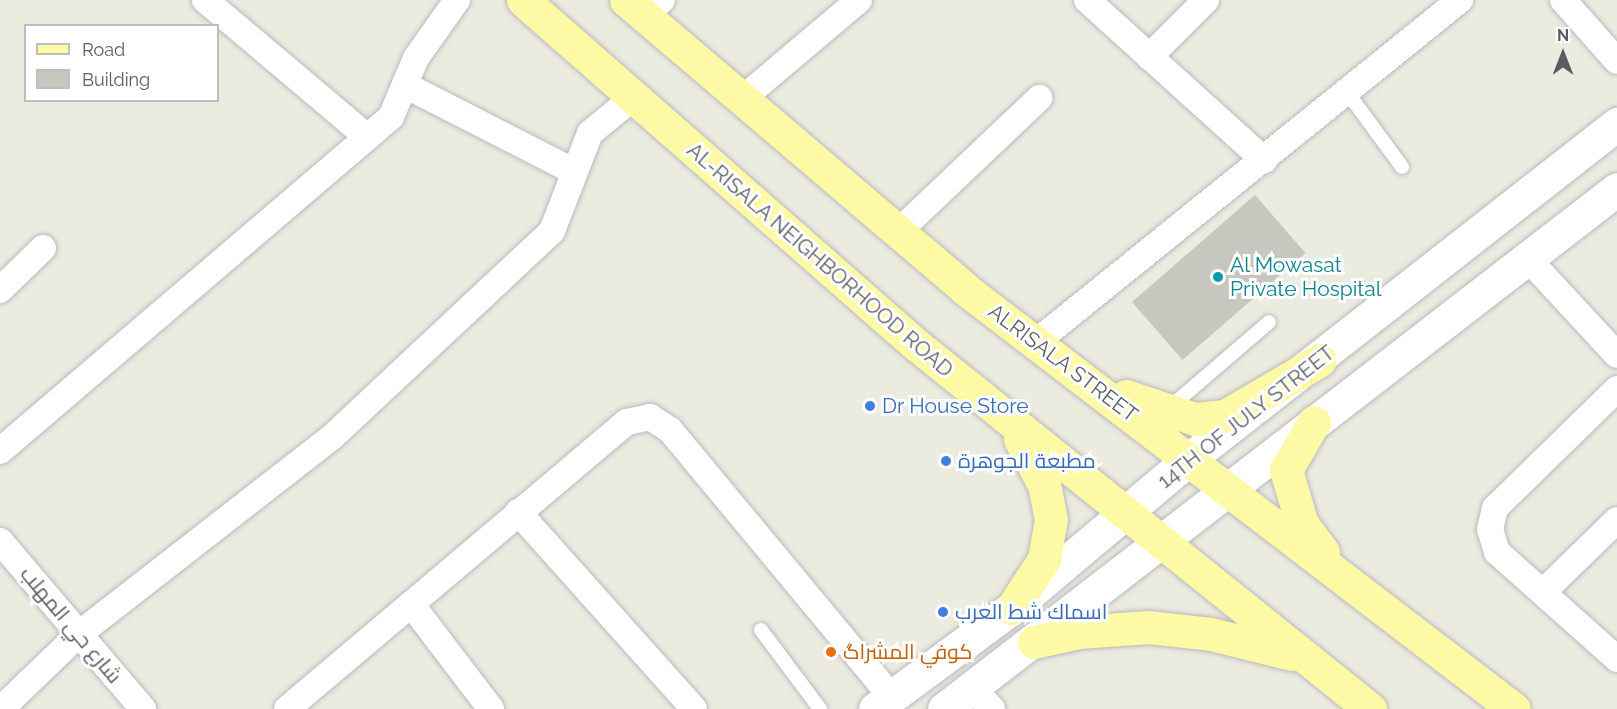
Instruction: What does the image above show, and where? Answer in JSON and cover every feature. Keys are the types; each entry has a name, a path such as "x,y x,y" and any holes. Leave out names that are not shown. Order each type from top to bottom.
{"main road":[{"name":"AL-RISALA NEIGHBORHOOD ROAD","path":"523,0 1012,424 1121,515"},
{"name":"ALRISALA STREET","path":"644,5 742,99 898,232 1036,342 1514,709"},
{"name":"14TH OF JULY STREET","path":"883,703 1012,608 1189,459 1320,360 1617,124"},
{"path":"944,709 982,698 1034,642 1230,491 1314,422 1530,260 1617,189"},
{"path":"1069,366 1164,412 1195,419 1225,416 1320,360"},
{"path":"1314,422 1293,454 1286,470 1289,491 1302,524 1346,582"},
{"path":"1012,424 1044,485 1051,520 1044,559 1012,608"},
{"path":"1121,515 1370,709"},
{"path":"1034,642 1079,632 1157,628 1211,634 1303,656"}],"street":[{"path":"205,0 365,135"},
{"path":"0,451 365,135 391,117 416,58 457,0"},
{"path":"742,99 859,0"},
{"path":"1087,0 1264,160"},
{"path":"1149,57 1206,0"},
{"path":"1036,342 1460,0"},
{"path":"1563,0 1617,61"},
{"path":"405,85 573,171"},
{"path":"2,709 79,634 332,437 544,239 560,212 573,171 590,133 634,97"},
{"path":"898,232 1040,98"},
{"path":"0,290 43,248"},
{"path":"1530,260 1617,355"},
{"path":"1615,652 1497,552 1490,529 1495,508 1617,389"},
{"path":"287,709 627,422 650,417 670,430 883,703"},
{"path":"518,512 694,709"},
{"path":"1543,592 1617,520"},
{"name":"شارع حي المهلب","path":"0,541 143,709"},
{"path":"411,604 491,709"}],"lane":[{"path":"1347,92 1402,167"},
{"path":"1164,412 1269,322"},
{"path":"761,630 820,709"}],"building":[{"name":"Al Mowasat Private Hospital","path":"1255,195 1306,253 1182,360 1132,302"}],"place":[{"name":"Al Mowasat Private Hospital","path":"1218,277"},
{"name":"Dr House Store","path":"870,406"},
{"name":"مطبعة الجوهرة","path":"946,461"},
{"name":"اسماك شط العرب","path":"943,612"},
{"name":"كوفي المشراگ","path":"831,652"}]}
